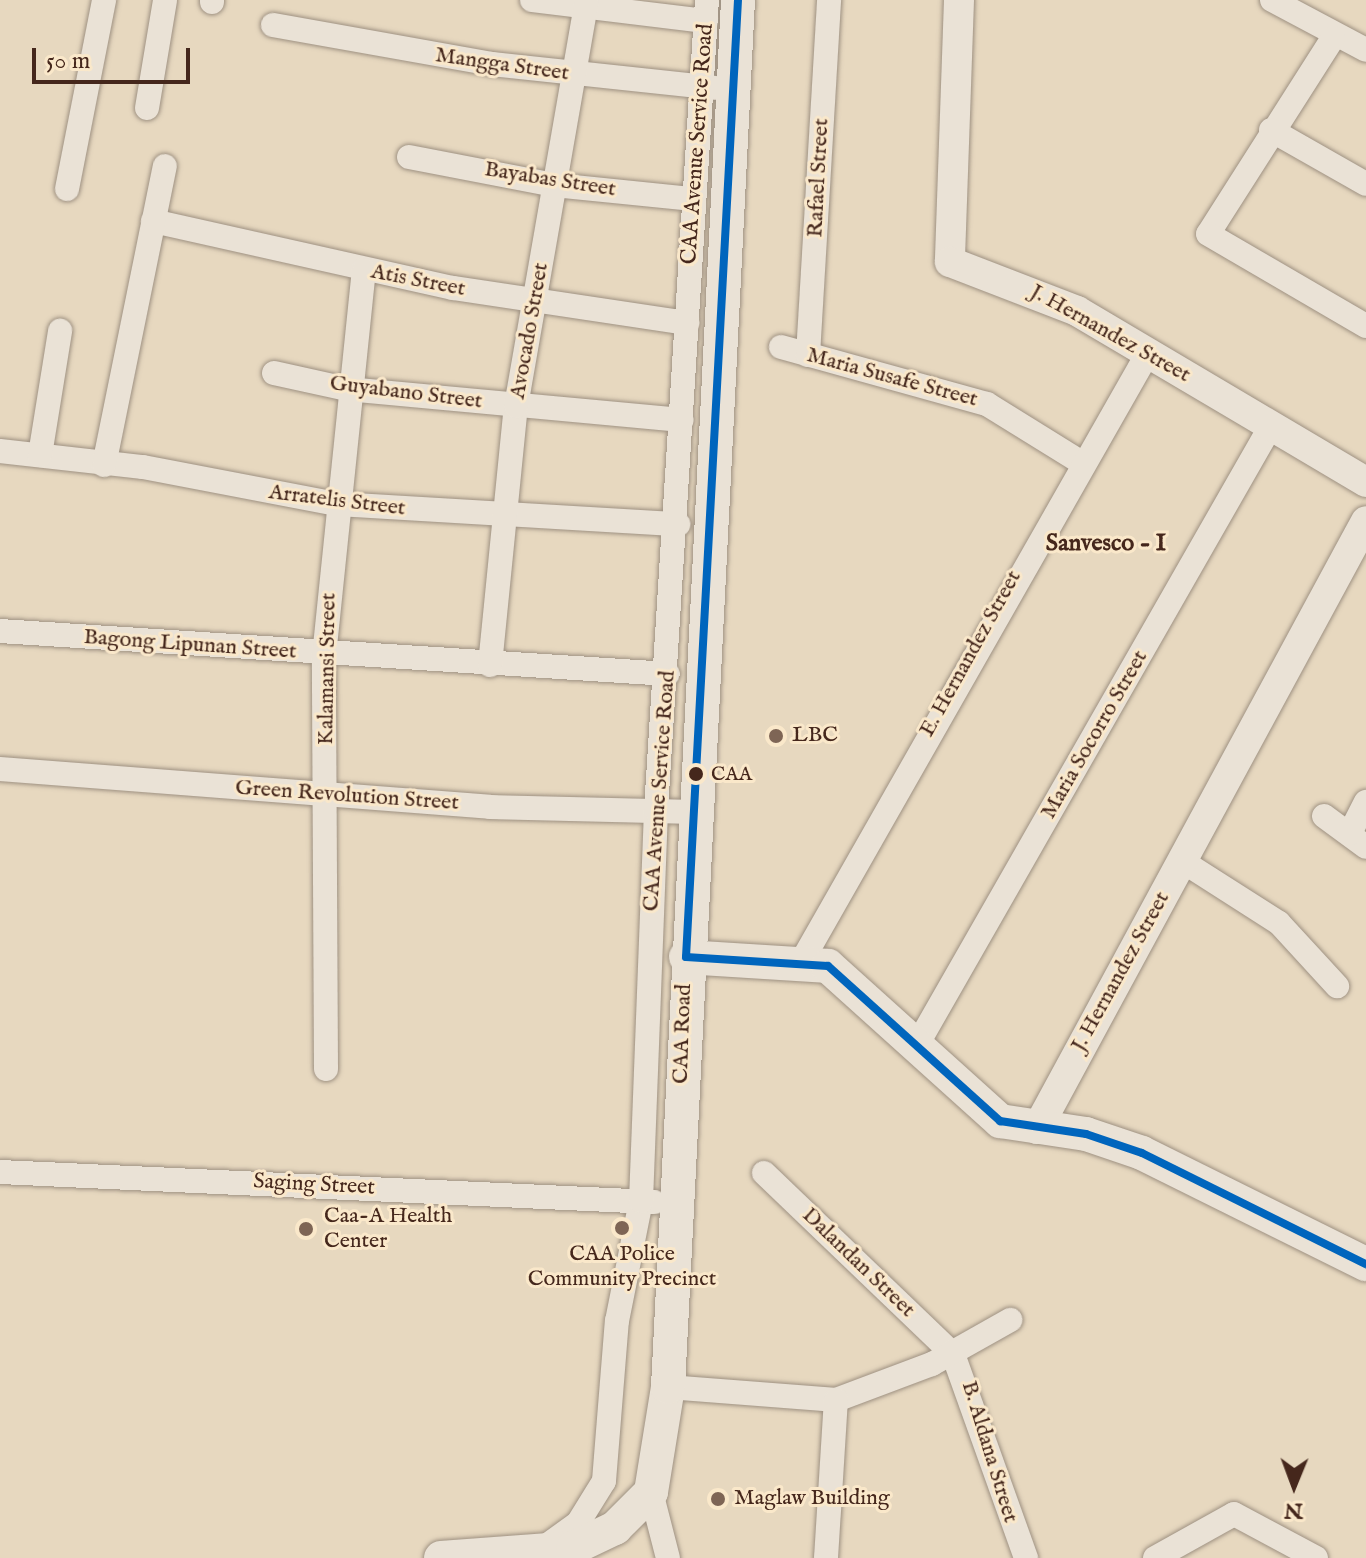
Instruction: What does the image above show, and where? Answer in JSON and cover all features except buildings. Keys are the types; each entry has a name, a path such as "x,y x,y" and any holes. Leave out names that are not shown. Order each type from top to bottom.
{"main road":[{"name":"CAA Road","path":"640,1505 668,1387 695,812 717,88 738,0"},
{"path":"686,957 803,959 839,973 1000,1121 1098,1137 1142,1153 1366,1264"},
{"path":"441,1558 561,1552 640,1505"}],"street":[{"path":"67,189 104,0"},
{"path":"147,108 165,0"},
{"path":"532,0 706,11"},
{"name":"Rafael Street","path":"808,355 829,0"},
{"name":"J. Hernandez Street","path":"959,0 950,262 1029,288 1272,424 1366,482"},
{"path":"1272,0 1333,38 1366,50"},
{"name":"Avocado Street","path":"490,665 516,406 587,4"},
{"name":"CAA Avenue Service Road","path":"561,1552 604,1481 617,1321 641,1201 656,810 678,524 693,199 717,88 706,11"},
{"name":"Mangga Street","path":"273,25 573,76 717,88"},
{"path":"1333,38 1271,130 1208,234 1366,326"},
{"path":"1271,130 1366,184"},
{"name":"Bayabas Street","path":"409,157 554,185 693,199"},
{"path":"104,465 165,166"},
{"name":"Atis Street","path":"153,221 364,270 536,302 687,323"},
{"name":"Kalamansi Street","path":"326,1069 324,656 347,389 364,270"},
{"path":"40,455 60,331"},
{"name":"Maria Susafe Street","path":"781,347 987,404 1082,463"},
{"name":"E. Hernandez Street","path":"803,959 1082,463 1148,353"},
{"name":"Guyabano Street","path":"274,373 347,389 682,420"},
{"name":"Maria Socorro Street","path":"917,1045 1272,424"},
{"name":"Arratelis Street","path":"0,451 337,504 503,518 678,524"},
{"name":"J. Hernandez Street","path":"1037,1129 1366,521"},
{"name":"Bagong Lipunan Street","path":"0,631 324,656 668,674"},
{"name":"Green Revolution Street","path":"0,769 327,796 695,812"},
{"path":"1324,816 1358,840 1366,802"},
{"path":"1182,861 1279,923 1337,986"},
{"name":"Saging Street","path":"0,1172 677,1203"},
{"name":"Dalandan Street","path":"764,1173 953,1354"},
{"path":"668,1387 836,1400 953,1354 1010,1320"},
{"name":"B. Aldana Street","path":"953,1354 981,1416 1019,1556"},
{"path":"826,1558 836,1400"},
{"path":"640,1505 668,1558"},
{"path":"1155,1558 1234,1514 1316,1558"}],"transit line":[{"path":"686,957 738,0"},
{"path":"686,957 828,966 1000,1121 1086,1134 1142,1153 1366,1264"}],"place":[{"name":"LBC","path":"776,736"},
{"name":"CAA","path":"696,774"},
{"name":"CAA Police Community Precinct","path":"622,1228"},
{"name":"Caa-A Health Center","path":"306,1229"},
{"name":"Maglaw Building","path":"718,1499"}],"district":[{"name":"Sanvesco - I","path":"1106,544"}]}
